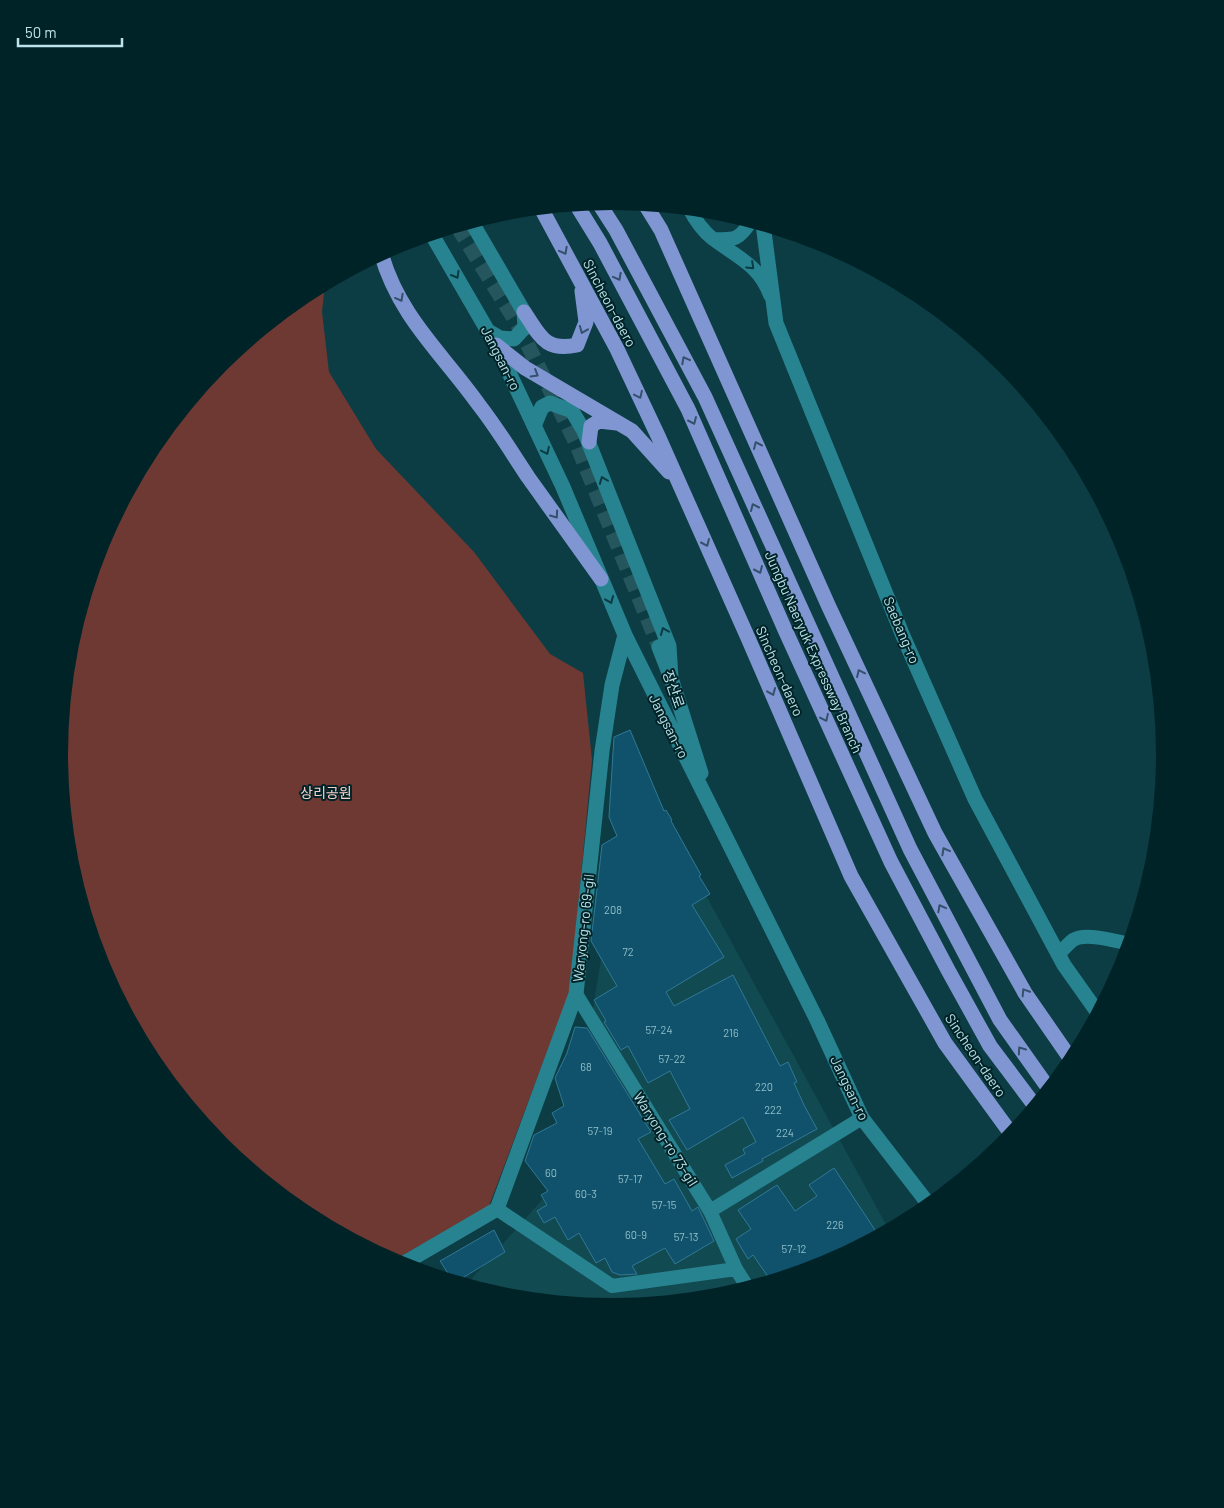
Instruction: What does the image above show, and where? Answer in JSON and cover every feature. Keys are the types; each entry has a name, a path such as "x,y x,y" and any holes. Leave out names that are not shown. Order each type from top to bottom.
{"highway":[{"name":"Jungbu Naeryuk Expressway Branch","path":"603,210 616,230 705,397 910,849 1000,1020 1045,1084"},
{"name":"Jungbu Naeryuk Expressway Branch","path":"580,211 600,243 688,408 786,632 891,862 990,1046 1031,1101"},
{"path":"649,211 661,230"},
{"path":"653,211 829,608 935,833 1025,993 1067,1054"},
{"name":"Sincheon-daero","path":"544,214 617,348 748,638 851,876 945,1043 1007,1128"},
{"path":"384,260 390,278 414,323 479,404 601,579"},
{"path":"524,312 544,341 563,348 577,345 586,322 581,282"},
{"path":"496,345 525,368 632,432 680,487"},
{"path":"589,442 591,426 599,421 618,423"}],"main road":[{"path":"475,227 524,312 525,327 514,339 500,338 488,330"},
{"name":"Saebang-ro","path":"764,231 776,323 903,636 975,799 1064,965 1094,1007"},
{"name":"Jangsan-ro","path":"435,239 496,345 563,487 625,635 817,1020 862,1118 925,1200"},
{"path":"534,426 542,407 550,403 572,411 584,431 670,646 671,678"},
{"name":"Waryong-ro 69-gil","path":"497,1209 576,994 602,751 612,685 625,635"},
{"name":"장산로","path":"659,647 671,678 715,818"},
{"path":"410,1260 497,1209"}],"street":[{"path":"694,216 702,229 713,239 751,265 769,291 774,306"},
{"path":"713,239 732,240 746,226"},
{"path":"1058,954 1074,940 1084,937 1123,943"},
{"name":"Waryong-ro 73-gil","path":"576,994 710,1211 736,1269 744,1282"},
{"path":"710,1211 862,1118"},
{"path":"497,1209 612,1286 736,1269"}],"shaded area":[{"path":"634,764 886,1225 853,1242 787,1270 753,1280 683,1294 612,1299 576,1297 541,1294 471,1280 565,1174"}],"green space":[{"name":"상리공원","path":"324,292 322,312 329,372 376,449 474,552 550,654 583,673 592,760 570,991 489,1206 402,1256 340,1226 309,1207 253,1163 203,1113 159,1057 140,1026 109,962 96,929 78,860 69,790 69,718 72,683 86,613 96,579 109,546 140,482 159,451 203,395 253,345 309,301"}],"building":[{"path":"630,730 664,811 666,810 672,820 701,875 699,876 710,894 692,905 724,957 666,992 674,1006 733,975 780,1066 788,1062 797,1082 794,1083 817,1129 732,1178 725,1165 745,1154 743,1149 756,1142 743,1117 687,1150 669,1120 690,1109 670,1071 648,1083 628,1046 621,1050 604,1022 606,1021 594,1000 617,986 591,941 602,845 617,836 609,817 614,737"},
{"path":"575,1027 587,1028 651,1132 638,1139 665,1184 674,1179 692,1211 698,1207 714,1241 675,1264 665,1248 632,1266 637,1274 620,1275 612,1272 605,1258 596,1263 579,1233 568,1240 555,1217 544,1223 537,1211 547,1205 541,1195 548,1191 525,1161 534,1135 557,1123 552,1113 564,1106 555,1078 567,1053"},
{"path":"834,1168 875,1230 820,1257 767,1276 753,1255 748,1259 736,1239 751,1229 738,1210 777,1185 795,1211 817,1196 809,1185"},
{"path":"494,1230 505,1252 463,1278 448,1273 440,1261"}],"tunnel":[{"path":"460,231 518,325 576,443 659,647"}]}
